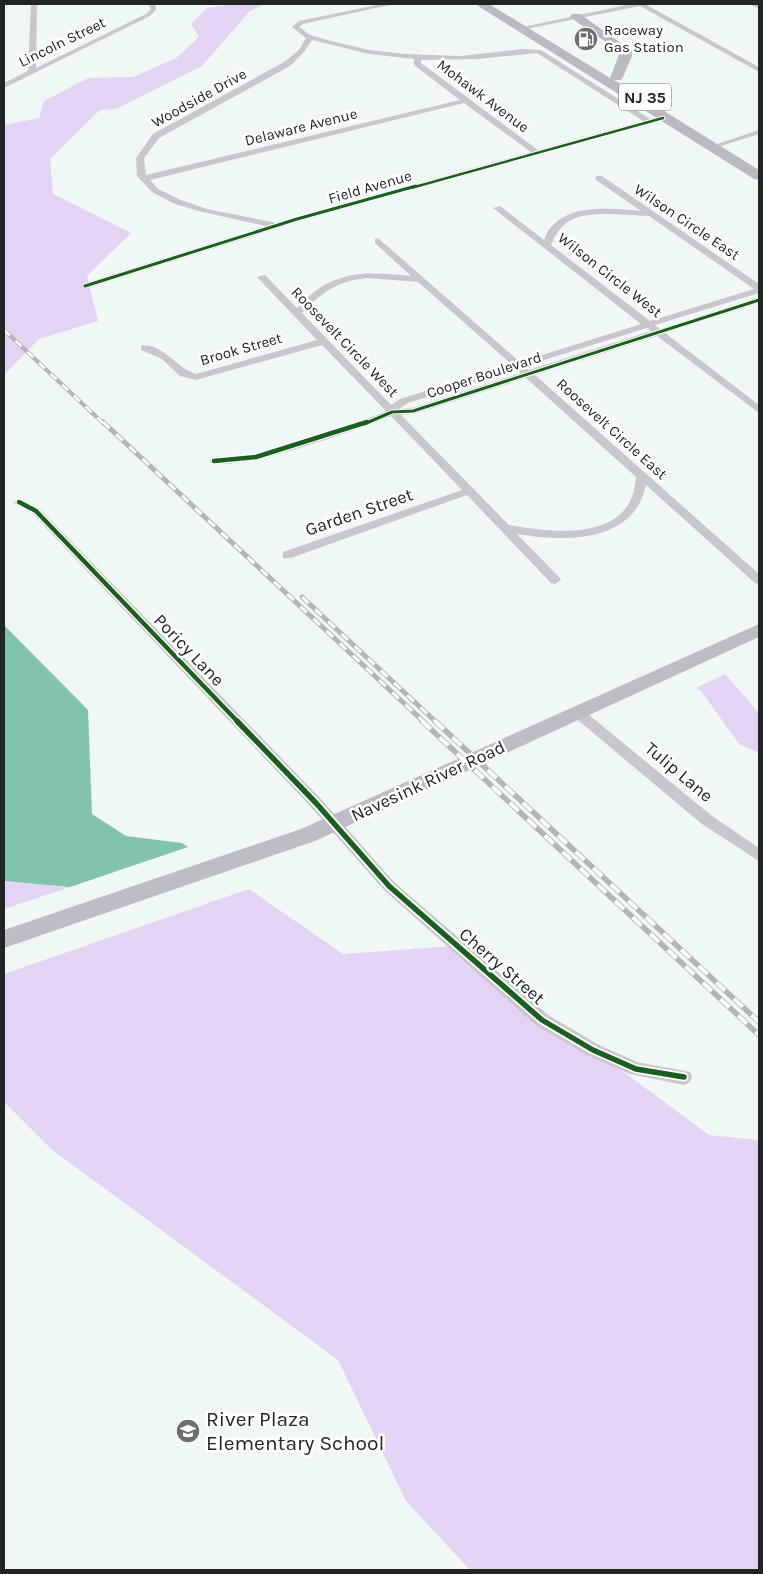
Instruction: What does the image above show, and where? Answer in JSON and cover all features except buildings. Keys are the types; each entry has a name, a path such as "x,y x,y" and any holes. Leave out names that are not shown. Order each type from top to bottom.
{"highway":[{"name":"NJ 35","path":"496,4 526,27 616,77 759,168"},
{"path":"475,6 498,28 526,27"},
{"path":"576,16 626,51 626,56 616,77"},
{"name":"NJ 35","path":"526,27 545,50 656,120 759,176"}],"main road":[{"name":"Navesink River Road","path":"4,939 259,854 334,824 759,630"}],"street":[{"path":"32,72 34,4"},
{"name":"Lincoln Street","path":"4,86 148,15 153,10 152,4"},
{"path":"391,4 296,25 297,29 309,40 358,56 418,60 490,61 529,55 545,50"},
{"path":"526,27 640,4 759,70"},
{"path":"753,4 759,7"},
{"name":"Woodside Drive","path":"144,180 139,163 140,157 146,145 156,136 278,69 300,53 309,40"},
{"name":"Mohawk Avenue","path":"418,60 466,101 537,154"},
{"name":"Delaware Avenue","path":"144,180 466,101"},
{"name":"Field Avenue","path":"85,286 278,226 656,120"},
{"path":"721,144 759,132"},
{"name":"Wilson Circle East","path":"599,178 759,289"},
{"path":"144,180 159,193 182,205 225,216 278,226"},
{"name":"Wilson Circle West","path":"497,208 755,407"},
{"path":"547,245 557,225 578,215 605,211 651,214"},
{"name":"Roosevelt Circle East","path":"378,241 759,580"},
{"path":"297,313 320,289 344,279 377,275 419,279"},
{"name":"Roosevelt Circle West","path":"262,277 469,491"},
{"name":"Cooper Boulevard","path":"392,412 400,403 759,289"},
{"name":"Cooper Boulevard","path":"214,461 256,457 363,424 392,412 413,410 759,300"},
{"name":"Brook Street","path":"144,348 165,357 184,374 196,377 324,341"},
{"path":"505,528 544,534 566,535 606,527 631,509 636,501 642,476"},
{"path":"442,501 469,491 554,580"},
{"name":"Garden Street","path":"287,555 442,501"},
{"name":"Poricy Lane","path":"19,502 36,511 334,824"},
{"name":"Tulip Lane","path":"578,713 707,820 759,856"},
{"name":"Cherry Street","path":"334,824 389,886 542,1020 593,1050 636,1069 684,1077"}],"shaded area":[{"path":"234,4 265,4 250,11 202,66 116,109 100,110 50,159 53,194 131,233 87,276 98,321 39,339 4,375 4,125 39,118 44,101 88,78 133,77 176,58 199,37 191,24 207,8"},
{"path":"4,625 88,710 92,814 126,836 182,843 188,847 70,887 4,881"},
{"path":"725,674 759,713 759,753 739,744 701,691 696,688"},
{"path":"4,881 70,887 4,909"},
{"path":"249,889 343,954 453,946 709,1135 759,1140 759,1570 470,1570 406,1501 338,1360 51,1149 4,1102 4,974"}],"railway":[{"path":"4,330 104,424"},
{"path":"103,422 424,722"},
{"path":"302,597 436,722"},
{"path":"422,721 759,1035"},
{"path":"435,721 759,1022"}],"cycle path":[{"path":"85,286 297,219 663,118"},
{"path":"214,461 256,457 363,424 392,412 413,411 759,300"},
{"path":"19,502 36,511 316,803 389,886 542,1020 593,1050 636,1069 684,1077"}],"place":[{"name":"Raceway Gas Station","path":"586,39"},
{"name":"River Plaza Elementary School","path":"188,1431"}]}
